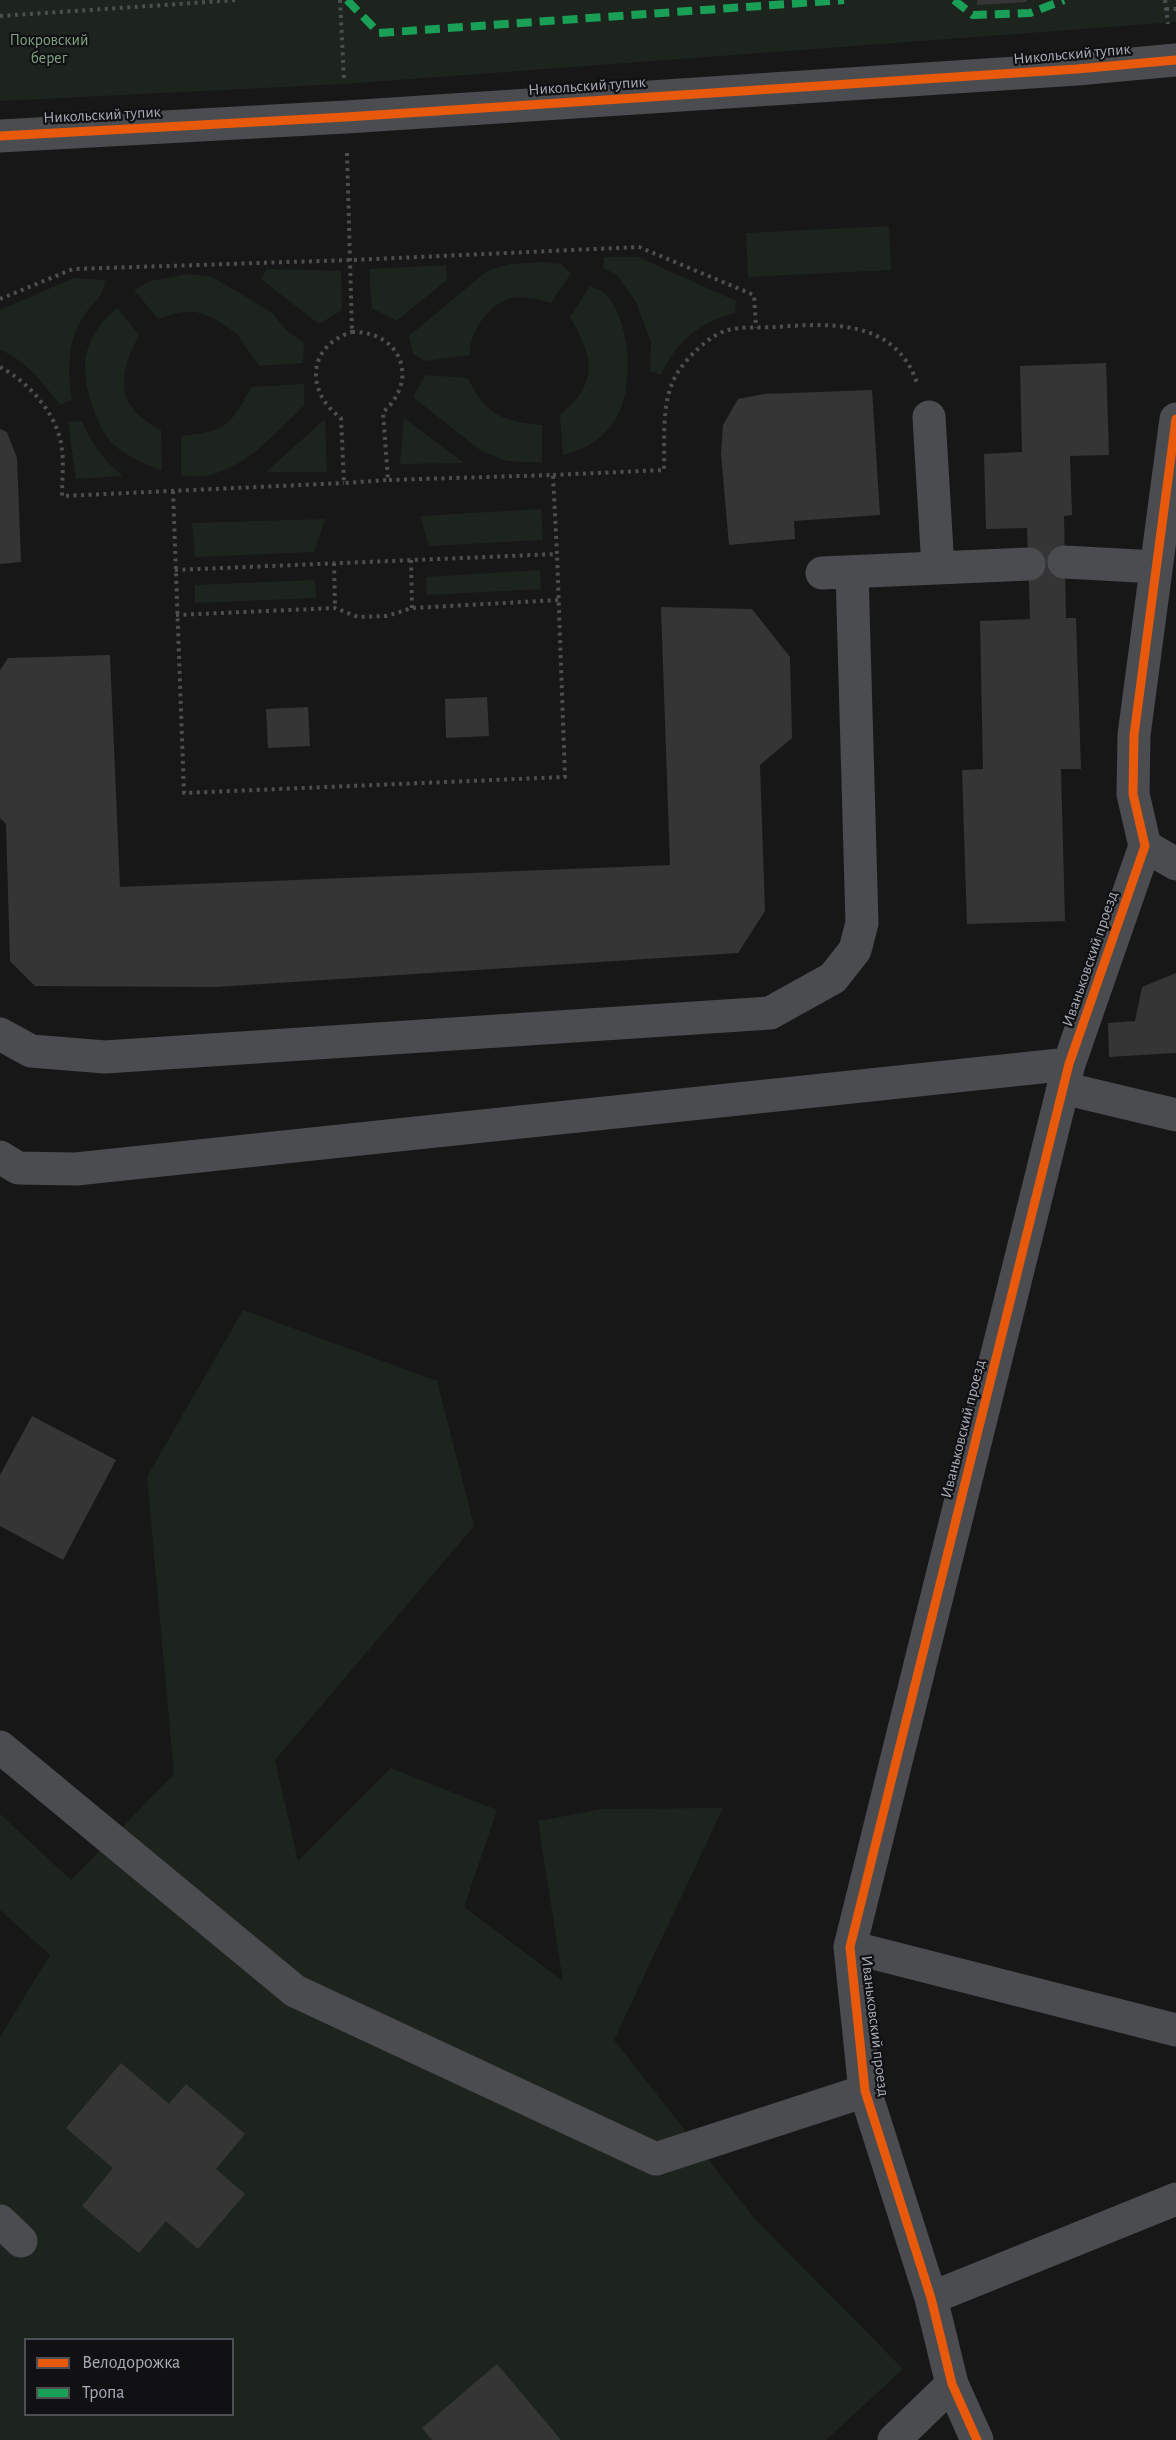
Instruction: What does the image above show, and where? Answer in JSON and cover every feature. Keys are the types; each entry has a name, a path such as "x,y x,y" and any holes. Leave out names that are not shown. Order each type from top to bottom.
{"street":[{"name":"Никольский тупик","path":"0,136 346,117 1077,69 1176,60"},
{"path":"929,417 938,568"},
{"path":"1176,419 1134,735 1133,794 1145,846 1176,864"},
{"path":"1065,562 1156,567"},
{"path":"0,1034 31,1051 105,1057 770,1013 833,978 855,950 862,923 837,572 1029,564"},
{"name":"Иваньковский проезд","path":"977,2440 952,2384 931,2298 865,2091 850,1947 1066,1076 1145,846"},
{"path":"0,1156 18,1168 76,1169 1066,1076 1176,1115"},
{"path":"0,1747 295,1991 656,2159 865,2091"},
{"path":"850,1947 1176,2030"},
{"path":"931,2298 1176,2199"},
{"path":"894,2440 952,2384"}],"path":[{"path":"0,16 237,0"},
{"path":"340,0 344,84"},
{"path":"1165,0 1168,22"},
{"path":"1166,9 1176,9"},
{"path":"346,117 352,332"},
{"path":"0,299 73,269 351,260 639,247 754,295 756,328"},
{"path":"0,367 9,371 43,403 55,424 62,448 62,496 388,480 664,471 667,397 680,370 700,346 725,331 756,328 824,324 853,326 876,334 905,358 915,375 929,417"},
{"path":"344,483 341,418 323,400 316,379 317,363 323,350 334,340 352,332 366,332 375,335 389,344 400,361 402,384 396,399 383,412 388,480"},
{"path":"173,491 184,793 565,777 553,474"},
{"path":"175,570 557,554"},
{"path":"411,560 412,608"},
{"path":"334,563 335,608"},
{"path":"177,615 335,608 358,617 387,616 412,608 559,600"}],"green space":[{"name":"Покровский берег","path":"0,0 1176,0 1176,22 344,84 0,101"},
{"path":"889,226 891,270 748,277 746,233"},
{"path":"604,257 638,257 736,301 735,313 711,322 690,335 681,343 661,375 650,371 651,342 636,302 616,274 603,268"},
{"path":"544,262 561,264 571,273 551,303 524,297 508,299 493,307 481,321 472,338 470,355 425,361 413,354 409,336 487,271 510,264"},
{"path":"446,265 447,280 396,321 372,308 369,269"},
{"path":"267,269 341,271 342,310 319,324 261,279"},
{"path":"188,274 212,277 272,313 287,331 304,343 303,363 260,366 238,335 223,324 206,315 191,312 176,313 158,319 134,290 150,281"},
{"path":"74,278 105,280 101,294 80,321 72,342 69,377 72,400 60,405 26,366 0,350 0,310"},
{"path":"590,286 603,292 613,304 620,319 628,356 625,394 613,423 597,440 563,455 560,415 581,392 587,381 589,369 584,345 570,317"},
{"path":"117,308 139,335 127,364 124,377 125,389 128,400 135,411 161,430 162,471 132,457 112,443 102,429 91,401 86,381 86,354 96,332"},
{"path":"425,375 468,378 481,401 497,414 516,422 542,425 542,463 507,461 480,450 413,397"},
{"path":"304,384 304,406 249,456 223,471 209,475 181,476 181,436 208,432 225,425 238,411 251,387"},
{"path":"404,418 464,463 400,464"},
{"path":"325,419 327,472 266,472"},
{"path":"82,421 99,451 123,476 76,479 68,422"},
{"path":"541,509 543,540 429,546 420,516"},
{"path":"325,519 314,552 195,557 192,523"},
{"path":"540,570 541,589 427,595 426,577"},
{"path":"315,580 316,598 195,603 195,585"},
{"path":"243,1310 437,1381 474,1526 275,1760 298,1861 391,1768 497,1810 464,1907 563,1981 538,1821 602,1809 723,1808 614,2040 755,2219 903,2369 826,2440 0,2440 0,2037 50,1955 0,1910 0,1814 71,1880 174,1774 147,1477"}],"building":[{"path":"977,0 1027,0 1027,2 977,5"},
{"path":"1106,363 1109,455 1070,456 1072,515 1064,516 1066,618 1076,618 1081,769 1061,769 1065,921 967,924 962,770 983,769 980,621 1030,619 1027,528 986,529 984,454 1022,452 1020,366"},
{"path":"872,390 880,515 794,521 795,539 729,545 721,454 723,425 738,399 764,394"},
{"path":"0,429 7,432 17,458 21,562 0,564"},
{"path":"661,607 752,609 790,657 792,738 760,765 765,911 738,953 216,987 35,986 10,961 6,824 0,818 0,670 8,658 110,655 120,887 670,865"},
{"path":"487,697 489,736 446,738 445,699"},
{"path":"308,707 310,746 268,748 266,709"},
{"path":"1176,973 1176,1053 1109,1057 1108,1023 1135,1021 1142,987"},
{"path":"32,1416 116,1460 63,1560 0,1526 0,1475"},
{"path":"121,2063 169,2104 186,2084 245,2134 216,2169 245,2194 198,2249 166,2221 139,2253 82,2206 113,2168 66,2128"},
{"path":"497,2364 561,2440 432,2440 422,2428"}],"marked path":[{"path":"347,0 379,33 844,0"},
{"path":"954,0 973,15 1030,13 1064,0"}],"cycle path":[{"path":"0,136 346,117 1077,69 1176,60"},
{"path":"977,2440 952,2384 931,2298 865,2091 850,1947 1069,1064 1145,846 1133,794 1134,735 1176,419"}]}
